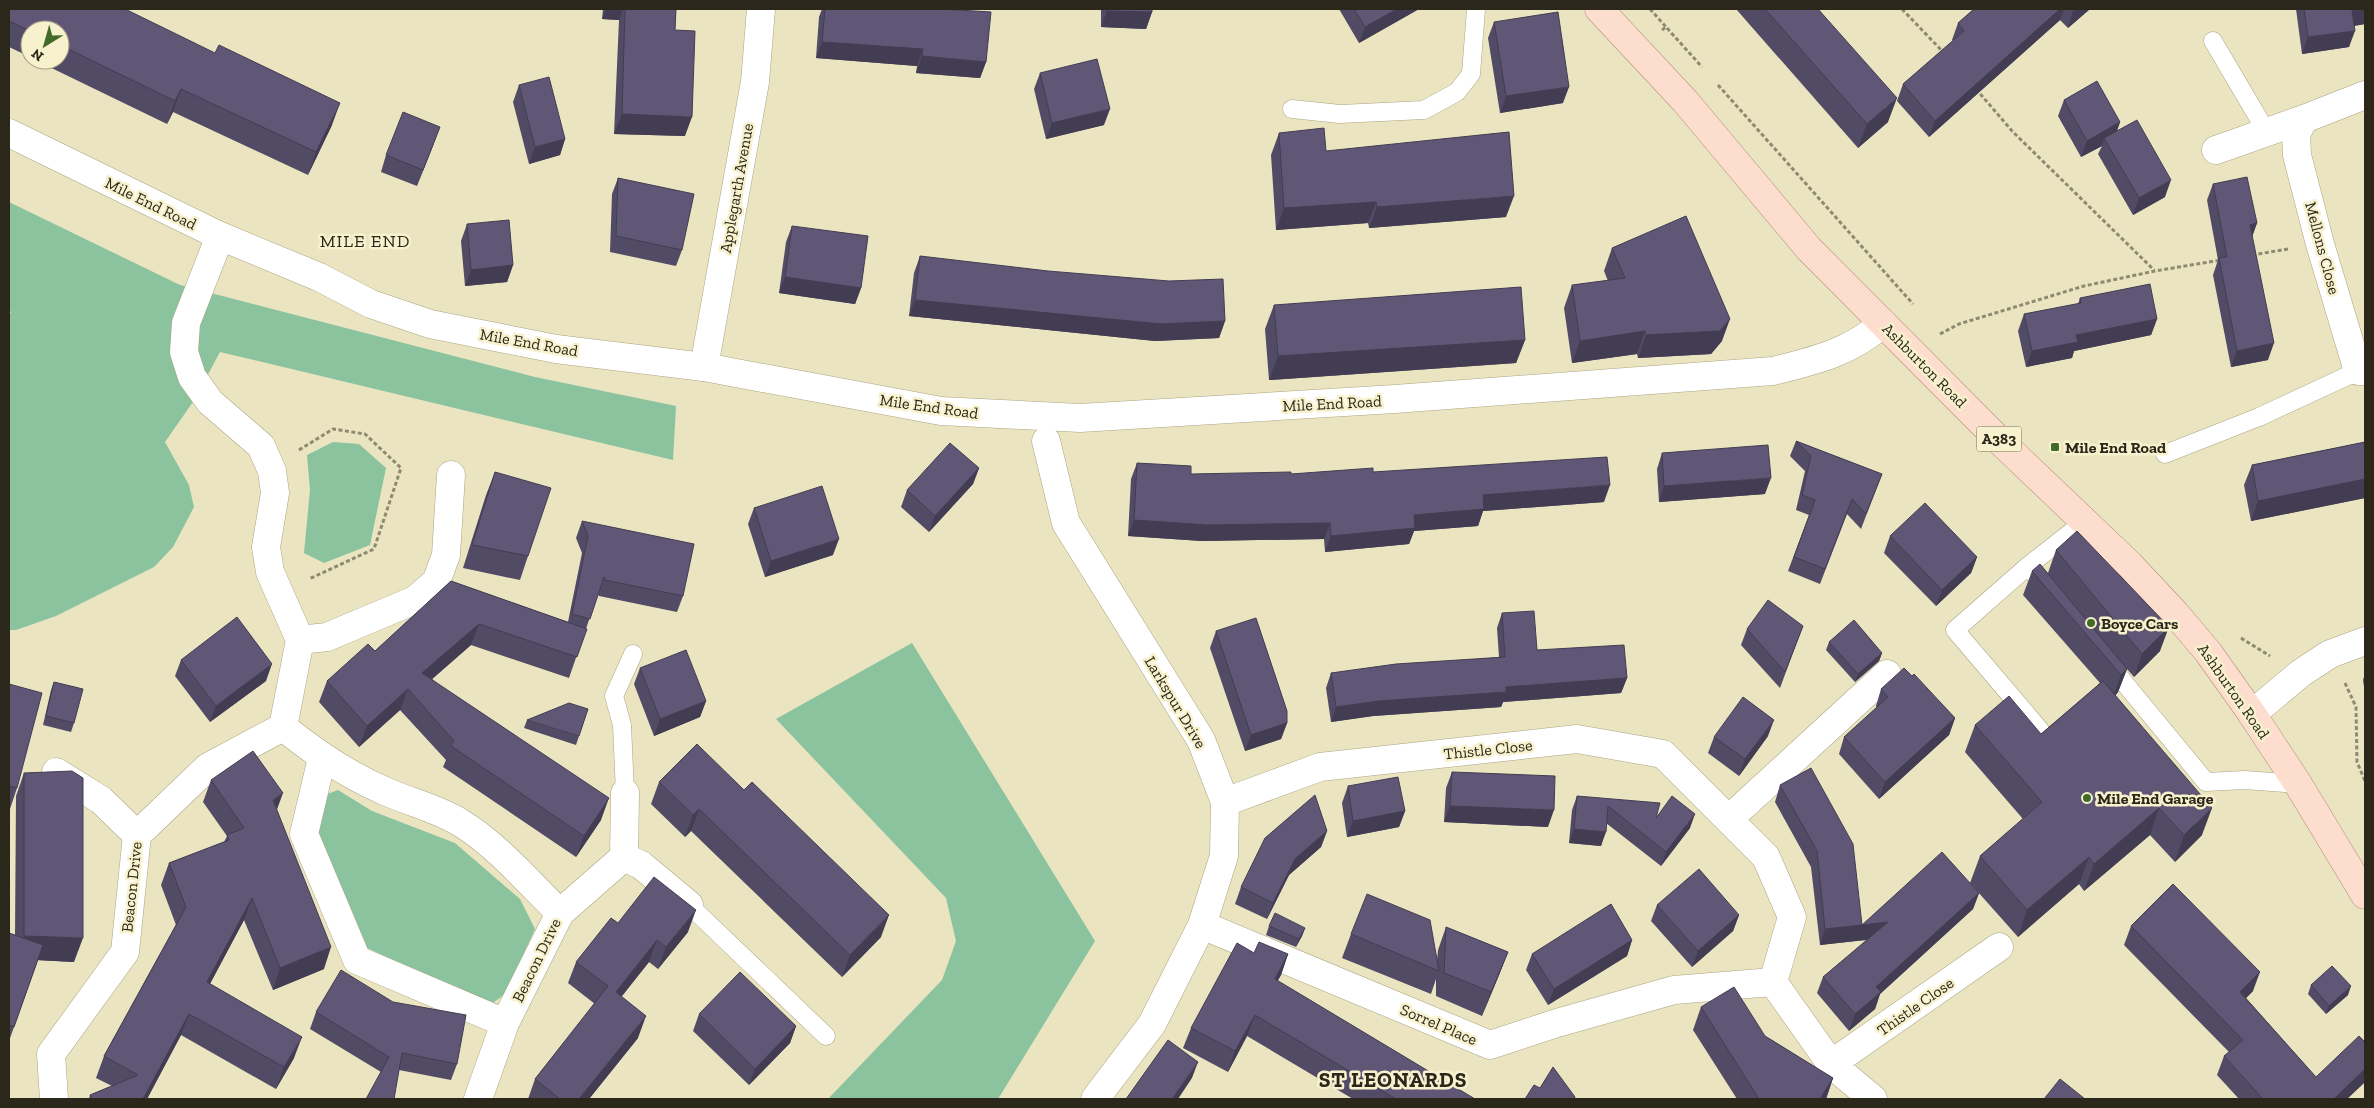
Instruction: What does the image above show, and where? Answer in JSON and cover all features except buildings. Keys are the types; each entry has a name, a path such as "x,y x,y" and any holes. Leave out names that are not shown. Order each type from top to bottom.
{"main road":[{"name":"Ashburton Road","path":"1599,9 1685,101 1809,249 2084,522 2130,565 2175,613 2208,652 2252,714 2298,784 2365,895"}],"street":[{"name":"Applegarth Avenue","path":"704,367 755,82 761,9"},
{"path":"2216,150 2365,95"},
{"name":"Mellons Close","path":"2304,119 2296,134 2298,155 2320,244 2361,371"},
{"name":"Mile End Road","path":"9,133 220,236 319,278 371,304 430,324 556,349 704,367 941,411 1080,418 1394,399 1773,371 1822,359 1868,337 1882,323"},
{"path":"220,236 186,323 184,352 192,377 210,402 261,446 272,471 275,493 266,547 270,572 300,640 283,727"},
{"name":"Larkspur Drive","path":"1046,441 1066,523 1201,740 1225,802 1224,856 1202,926 1152,1024 1094,1099"},
{"path":"300,640 327,637 415,600 436,582 446,554 451,475"},
{"path":"2252,714 2301,673 2330,654 2365,641"},
{"path":"1730,818 1886,674"},
{"name":"Beacon Drive","path":"54,1099 51,1054 124,952 137,834 208,767 283,727 322,758 387,792 426,805 461,823 497,851 560,913 505,1023 478,1099"},
{"name":"Thistle Close","path":"1225,802 1320,767 1577,739 1663,754 1730,818 1766,857 1792,917 1773,982"},
{"path":"322,758 304,834 358,960 505,1023"},
{"path":"56,772 102,800 137,834"},
{"path":"560,913 624,857 625,793"},
{"path":"624,857 641,865 689,905"},
{"name":"Sorrel Place","path":"1202,926 1490,1045 1557,1023 1674,990 1773,982"},
{"name":"Thistle Close","path":"1831,1064 1999,947"},
{"path":"1773,982 1831,1064 1873,1099"}],"lane":[{"path":"1292,109 1340,114 1424,110 1458,92 1471,74 1476,9"},
{"path":"2213,41 2266,131"},
{"path":"2165,454 2259,417 2361,371"},
{"path":"2040,730 1955,630 2028,566 2084,522"},
{"path":"2028,566 2060,605"},
{"path":"2098,651 2206,782 2246,780 2298,784"},
{"path":"625,793 622,725 614,696 633,654"},
{"path":"689,905 826,1036"}],"path":[{"path":"1650,9 1705,70"},
{"path":"1902,9 1951,60"},
{"path":"1639,52 1666,27"},
{"path":"1712,78 1914,304"},
{"path":"1970,82 2013,132 2155,270"},
{"path":"2242,256 2320,244"},
{"path":"1940,334 1960,324 2058,294 2155,270 2223,260"},
{"path":"1934,326 1946,339"},
{"path":"272,471 287,465 297,452 333,429 365,434 401,468 374,549 278,591"},
{"path":"2240,638 2274,658"},
{"path":"2330,654 2356,707 2357,762 2365,781"}],"green space":[{"path":"9,202 180,285 535,377 676,406 673,460 220,352 195,399 165,442 189,485 194,507 173,547 154,567 56,616 16,630 9,630 9,316 11,312 9,310"},
{"path":"333,442 359,444 386,468 370,545 324,563 304,553 310,490 307,455"},
{"path":"912,643 1095,941 998,1099 828,1099 942,980 956,941 946,898 776,719"},
{"path":"338,790 372,811 455,843 520,899 535,929 505,994 490,1005 367,948 317,832 325,795"}],"place":[{"name":"Mile End Road","path":"2055,447"},
{"name":"Boyce Cars","path":"2091,623"},
{"name":"Mile End Garage","path":"2087,798"}],"district":[{"name":"MILE END","path":"365,241"},
{"name":"ST LEONARDS","path":"1393,1080"}]}
